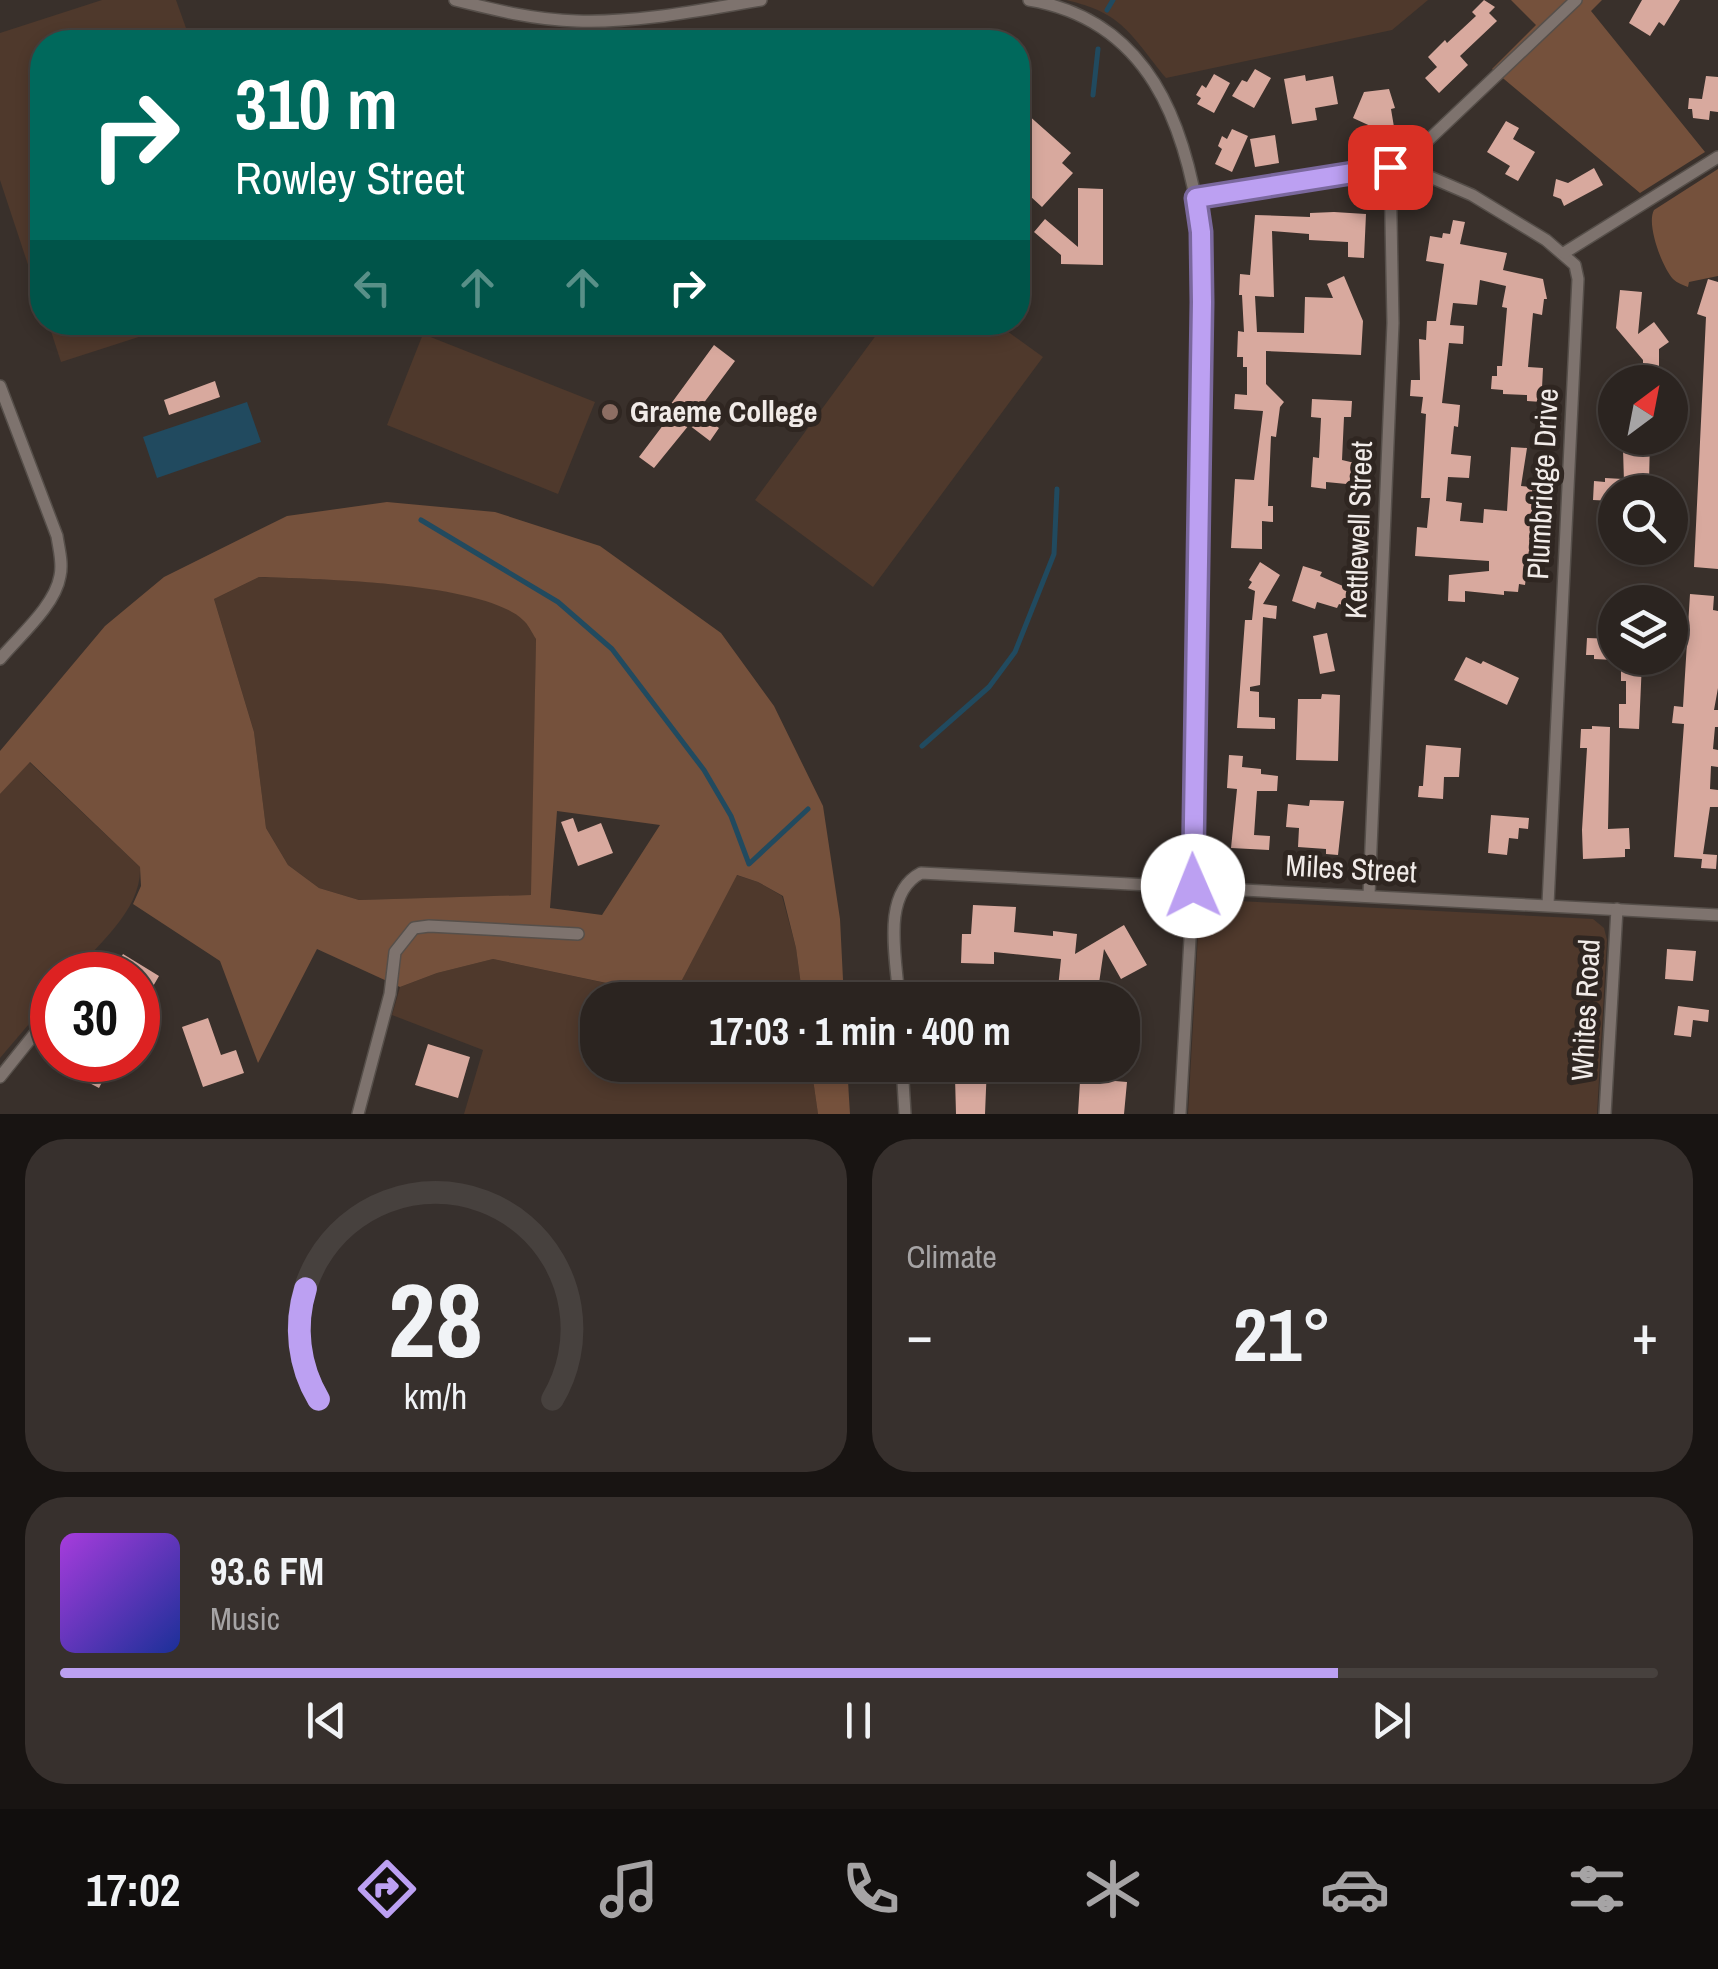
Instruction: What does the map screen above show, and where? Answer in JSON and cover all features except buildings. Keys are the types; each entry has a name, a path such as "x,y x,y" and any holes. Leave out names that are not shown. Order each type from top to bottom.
{"street":[{"path":"455,0 500,6 543,19 617,21 762,0"},
{"path":"1029,0 1095,21 1151,74 1182,141 1201,232 1193,886 1180,1114"},
{"path":"1396,166 1576,0"},
{"path":"1196,198 1396,166 1472,195 1564,253 1718,158"},
{"name":"Kettlewell Street","path":"1369,894 1396,166"},
{"name":"Plumbridge Drive","path":"1548,904 1578,280 1575,265 1564,253"},
{"path":"0,386 57,536 61,561 60,580 46,604 0,660"},
{"name":"Miles Street","path":"898,982 895,910 902,889 922,873 1718,915"},
{"name":"Whites Road","path":"1604,1114 1617,909"},
{"path":"358,1114 390,994 396,952 414,928 578,934"},
{"path":"0,1077 30,1040"},
{"path":"903,1082 904,1114"}],"shaded area":[{"path":"102,0 176,0 187,30 30,30 30,271 0,180 0,33"},
{"path":"1066,0 1428,0 1392,30 1166,78 1124,27 1101,11"},
{"path":"1511,0 1602,0 1591,11 1705,152 1640,193 1492,69 1536,25"},
{"path":"1718,169 1718,276 1689,282 1688,287 1673,279 1664,265 1656,245 1652,216 1654,210"},
{"path":"52,335 145,335 61,362"},
{"path":"423,335 595,402 558,494 387,425"},
{"path":"876,335 1013,335 1043,357 873,587 755,500"},
{"path":"387,502 495,512 600,546 721,633 774,706 823,806 840,919 843,982 801,982 783,896 737,875 681,982 602,982 493,959 400,987 317,949 258,1063 220,961 133,904 141,886 140,867 30,762 0,794 0,751 105,626 164,577 287,516","holes":["259,577 357,581 437,590 503,607 525,622 536,639 531,895 359,900 319,888 288,865 266,828 254,732 214,599","557,811 660,825 602,915 550,908"]},
{"path":"259,577 357,581 437,590 503,606 525,621 536,639 532,895 359,900 319,888 288,865 266,828 254,732 214,599"},
{"path":"29,762 140,867 134,898 93,952 30,952 30,1023 0,1058 0,794"},
{"path":"736,875 782,896 801,982 680,982"},
{"path":"1219,900 1593,919 1604,928 1607,940 1597,1114 1188,1114 1199,916"},
{"path":"493,959 601,982 580,982 580,1082 813,1082 818,1114 464,1114 483,1050 392,1015 400,987"},
{"path":"813,1082 848,1082 850,1114 818,1114"}],"water":[{"path":"247,402 261,442 157,478 143,437"}],"waterway":[{"path":"1107,10 1113,0"},
{"path":"1093,95 1098,49"},
{"path":"922,746 989,687 1015,652 1054,554 1057,489"},
{"path":"421,520 558,602 612,649 704,770 731,816 749,864 808,809"}],"place":[{"name":"Graeme College","path":"610,412"}],"route":[{"path":"1193,886 1202,302 1201,232 1196,198 1390,167"}]}
